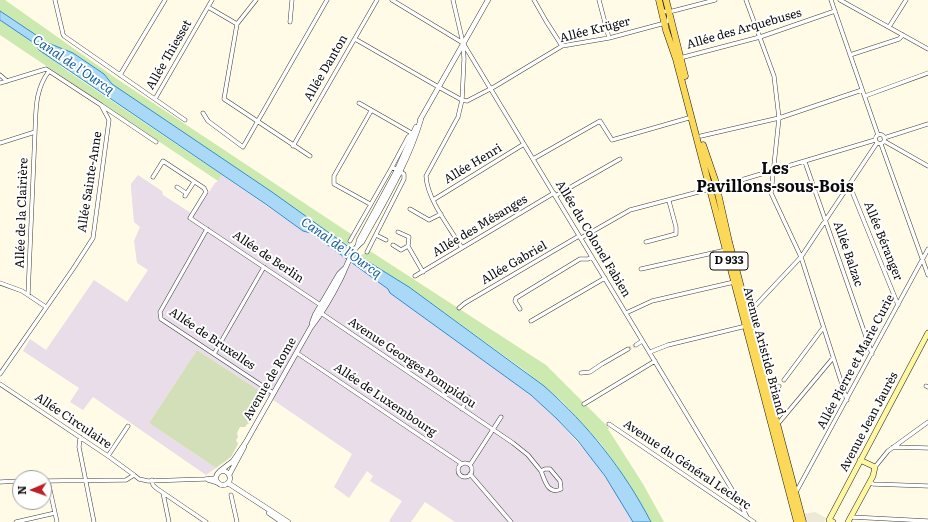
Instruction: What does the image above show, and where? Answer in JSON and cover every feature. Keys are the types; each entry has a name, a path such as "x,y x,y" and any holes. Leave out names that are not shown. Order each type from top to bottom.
{"main road":[{"name":"Avenue Aristide Briand","path":"659,0 664,23 676,59 692,117 797,522"},
{"name":"Avenue Aristide Briand","path":"666,0 701,136 717,188 727,235 803,522"},
{"name":"Avenue Jean Jaurès","path":"831,521 860,460 928,333"},
{"path":"850,520 870,482 875,467 860,460"}],"street":[{"path":"56,0 63,34 185,120"},
{"path":"120,75 165,0"},
{"name":"Allée Thiesset","path":"155,99 212,0"},
{"path":"256,0 237,24 224,100 310,156"},
{"path":"290,22 292,0"},
{"path":"203,113 208,121 243,147 327,0"},
{"name":"Allée Danton","path":"293,146 377,0"},
{"name":"Allée du Colonel Fabien","path":"392,0 463,43 740,502 747,517"},
{"path":"453,0 463,43 464,57 462,100 458,117 426,176 426,185 433,200 462,248"},
{"path":"345,267 399,171 421,119 438,87 488,0"},
{"path":"534,0 562,46"},
{"path":"599,0 609,38"},
{"path":"662,11 669,12 716,0"},
{"path":"746,0 774,76 779,118 771,193 801,257 847,400"},
{"path":"747,309 754,306 801,257 826,222 849,184 880,141 881,135 878,135 831,0"},
{"path":"840,0 928,49"},
{"path":"889,27 906,0"},
{"path":"208,7 237,24"},
{"name":"Allée des Arquebuses","path":"680,58 760,37 835,11"},
{"path":"664,23 668,21 669,12"},
{"name":"Allée Krüger","path":"462,100 466,101 491,88 562,46 609,38 664,23"},
{"path":"850,55 899,39 903,35"},
{"path":"355,39 462,100"},
{"path":"464,57 470,55"},
{"path":"0,143 35,132 38,94 42,80 48,70"},
{"path":"0,83 48,70 156,142"},
{"path":"865,96 928,73"},
{"path":"0,76 8,80"},
{"path":"701,136 779,118 862,90"},
{"path":"359,103 414,135"},
{"name":"Allée Sainte-Anne","path":"0,374 93,238 109,120 101,105"},
{"path":"370,204 334,184 334,176 371,111"},
{"path":"533,159 600,121 612,140 692,117"},
{"name":"Allée Gabriel","path":"459,308 465,303 580,237 630,210 710,190 880,141 928,124"},
{"name":"Allée de la Clairière","path":"28,295 35,132"},
{"path":"350,241 408,137 414,135"},
{"path":"878,135 875,138 928,166"},
{"path":"880,141 928,275"},
{"name":"Allée Henri","path":"433,200 524,144"},
{"name":"Allée des Mésanges","path":"415,276 555,194 620,159"},
{"path":"153,177 163,161 194,182 185,195 177,187"},
{"name":"Allée Balzac","path":"805,162 872,354"},
{"path":"367,252 404,179 404,174 392,167"},
{"name":"Allée de Berlin","path":"194,182 204,188 206,192 190,218 321,305"},
{"name":"Allée Béranger","path":"849,184 898,305"},
{"path":"646,242 676,234 676,227 669,200"},
{"path":"410,209 429,220 441,214"},
{"name":"Allée de Bruxelles","path":"208,229 160,312 161,319 274,393"},
{"path":"398,232 408,237 408,246 423,272"},
{"path":"376,235 386,240"},
{"path":"393,245 401,250 408,246"},
{"name":"Allée Pierre et Marie Curie","path":"795,495 928,249"},
{"path":"641,270 726,250"},
{"path":"520,309 515,301 516,298 580,259 588,259 592,257"},
{"path":"214,354 264,267"},
{"name":"Avenue de Rome","path":"220,471 233,461 246,442 297,353 315,315 339,274 345,267"},
{"name":"Avenue de Rome","path":"311,326 317,320 342,276 345,267"},
{"path":"531,321 605,278"},
{"path":"626,313 652,300 735,282"},
{"path":"0,283 22,290 46,307"},
{"path":"317,320 317,316 322,307 321,305"},
{"name":"Avenue Georges Pompidou","path":"321,312 513,443 528,455 541,472 548,488 557,491 561,489 560,482 550,469 545,468 541,472"},
{"path":"650,352 668,345 746,326"},
{"path":"784,380 823,328"},
{"path":"636,345 642,341"},
{"path":"581,373 590,372 628,350"},
{"name":"Allée de Luxembourg","path":"297,353 462,464"},
{"path":"777,425 833,358"},
{"path":"584,404 655,361"},
{"name":"Allée Circulaire","path":"0,384 134,475"},
{"path":"769,395 775,392 779,386"},
{"path":"462,409 468,397"},
{"path":"470,465 462,464 458,470 460,474 464,477 470,474 472,469 470,465 501,417"},
{"path":"875,467 888,451 928,422"},
{"name":"Avenue du Général Leclerc","path":"609,424 754,522"},
{"path":"108,456 128,426"},
{"path":"80,437 79,447 94,522"},
{"name":"Avenue de Rome","path":"229,476 242,453 246,442"},
{"path":"893,447 928,448"},
{"path":"217,480 217,474 220,471 227,472 229,476 228,483"},
{"path":"470,474 511,522"},
{"path":"52,481 126,480 134,475 139,479 217,480 222,485 228,483"},
{"path":"152,480 153,485 163,493 206,522"},
{"path":"0,482 12,481"},
{"path":"870,482 872,484 928,486"},
{"path":"228,483 269,510"},
{"path":"792,485 801,484"},
{"path":"163,493 169,522"},
{"path":"230,495 237,522"},
{"path":"247,496 288,522"},
{"path":"52,502 57,522"},
{"path":"260,505 282,522"},
{"path":"16,522 55,513"},
{"path":"850,520 928,521"}],"shaded area":[{"path":"138,175 162,191 163,195 194,215 222,175 303,231 311,233 531,395 556,418 593,460 616,493 633,522 455,522 425,502 411,522 391,522 389,521 402,501 370,481 373,476 367,471 349,498 334,487 352,454 197,350 149,423 216,468 206,475 93,397 83,410 70,402 79,388 23,351 30,339 46,350 94,280 127,302 148,270 137,263 134,241 140,227 134,222 131,184"},
{"path":"815,512 826,518 824,522 807,522 804,514"}],"green space":[{"path":"0,0 5,0 117,79 351,234 349,249 346,245 272,192 112,84 104,74 73,53 48,43 0,11"},
{"path":"0,20 37,45 63,68 222,175 218,181 0,35"},
{"path":"370,251 546,365 609,428 608,429 643,484 664,522 651,522 615,463 601,444 563,402 524,370 409,287 359,256"},
{"path":"197,350 263,393 264,398 250,423 245,427 240,427 236,440 238,444 231,457 216,468 149,423"}],"water":[{"name":"Canal de l'Ourcq","path":"0,11 48,43 73,53 104,74 112,84 272,192 359,256 409,287 544,386 575,416 604,449 629,484 651,522 633,522 605,476 578,441 531,395 390,293 388,289 311,233 303,231 39,50 37,45 0,20"}],"tunnel":[{"path":"628,349 636,345"}],"district":[{"name":"Les Pavillons-sous-Bois","path":"775,178"}]}
